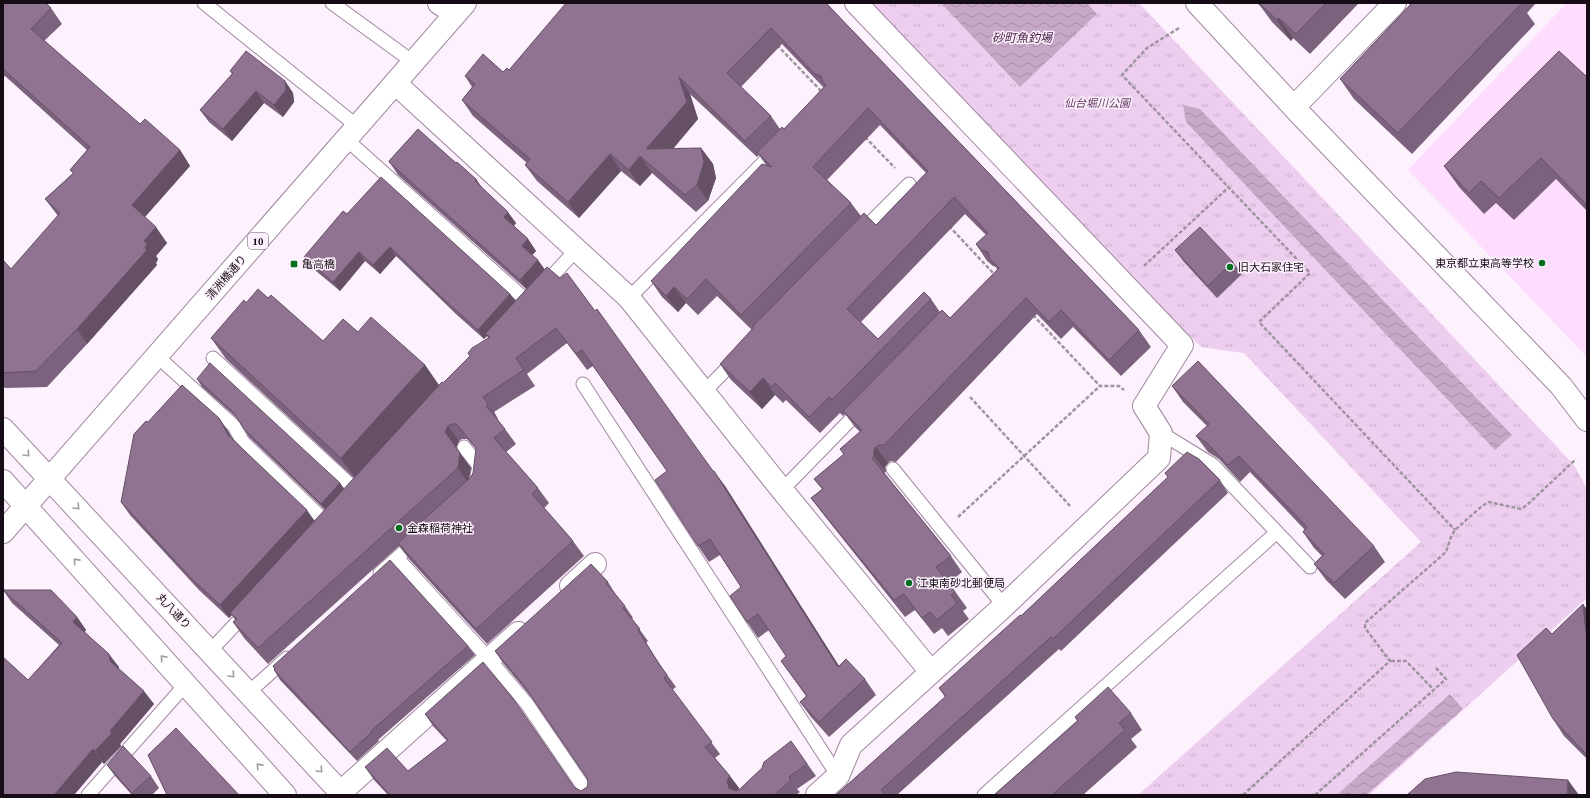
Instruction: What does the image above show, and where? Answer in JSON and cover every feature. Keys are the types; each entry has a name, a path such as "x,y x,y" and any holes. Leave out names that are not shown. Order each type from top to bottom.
{"street":[{"path":"817,795 838,776 851,745 1004,606 1159,458 1161,433 1144,406 1182,345 856,3"},
{"path":"1197,3 1294,107 1561,386 1587,420"},
{"path":"1294,107 1395,3"},
{"name":"清洲橋通り","path":"3,532 51,479 413,62 453,7"},
{"path":"395,83 629,298 782,490 931,672"},
{"name":"丸八通り","path":"3,429 342,794"},
{"path":"3,481 285,795"},
{"path":"554,601 595,564"},
{"path":"342,794 530,622"}],"lane":[{"path":"204,3 352,133 528,302"},
{"path":"332,3 413,62"},
{"path":"629,298 783,142"},
{"path":"854,240 909,184"},
{"path":"517,314 576,250"},
{"path":"704,392 743,352"},
{"path":"157,356 234,426 243,442 328,523"},
{"path":"213,358 357,491"},
{"path":"583,384 838,776"},
{"path":"782,490 871,399"},
{"path":"1161,433 1213,465 1310,567"},
{"path":"464,447 478,466 476,487"},
{"path":"893,469 1004,606"},
{"path":"347,502 367,479"},
{"path":"317,535 337,512"},
{"path":"984,795 1277,532"},
{"path":"373,580 425,533"},
{"path":"397,558 489,659 527,704 589,795"},
{"path":"210,651 254,604"},
{"path":"248,693 297,649"},
{"path":"88,795 186,684"}],"path":[{"path":"1179,28 1147,48 1122,75 1310,274 1259,322 1454,530"},
{"path":"776,44 827,98"},
{"path":"860,132 909,184"},
{"path":"1124,284 1229,187"},
{"path":"946,223 999,280"},
{"path":"1032,314 1100,386"},
{"path":"944,531 1100,386 1119,386 1144,406"},
{"path":"970,397 1089,526"},
{"path":"1390,661 1365,628 1365,623 1446,552 1450,537 1454,530 1482,506 1489,502 1521,509 1576,459"},
{"path":"1243,795 1390,661 1406,661 1434,690"},
{"path":"1315,795 1446,679 1435,667"}],"shaded area":[{"name":"東京都立東高等学校","path":"1567,3 1587,3 1587,357 1408,170"}],"green space":[{"name":"仙台堀川公園","path":"861,3 1139,3 1574,465 1587,489 1587,598 1369,795 1138,795 1421,542 1244,353 1201,347"}],"water":[{"name":"砂町魚釣場","path":"941,3 1087,3 1097,14 1020,87"},
{"path":"1183,105 1200,109 1512,435 1495,450 1186,122"},
{"path":"1450,694 1463,709 1366,795 1337,795"}],"building":[{"path":"3,3 46,3 51,8 31,29 140,124 145,119 180,150 132,205 156,227 144,241 147,244 145,248 147,250 77,329 36,371 3,373 3,260 11,269 60,213 45,199 74,173 70,170 90,147 3,69"},
{"path":"566,3 826,3 1139,330 1109,360 1061,310 1049,322 1026,298 884,445 876,447 872,458 951,556 936,567 955,592 951,595 957,603 937,620 930,612 922,618 904,594 894,600 811,498 823,489 814,479 844,454 840,449 862,430 843,411 942,310 950,318 999,268 990,259 988,252 981,250 976,244 988,233 954,197 847,309 878,339 924,292 931,299 832,400 829,397 809,417 775,383 772,387 763,378 750,392 720,364 754,327 753,326 864,213 876,225 928,171 868,108 813,167 851,203 741,315 706,279 687,299 674,287 666,296 651,281 762,164 772,167 757,152 782,127 784,129 826,85 821,76 815,74 771,28 727,73 771,116 745,141 679,77 687,102 646,149 701,148 704,162 697,185 685,195 640,156 629,170 610,154 568,202 525,165 530,159 462,100 475,84 465,76 483,54 503,72 507,68 509,70"},
{"path":"1259,3 1326,3 1296,34 1279,18 1277,20"},
{"path":"1412,3 1521,4 1398,133 1340,79"},
{"path":"246,51 285,81 286,90 274,105 256,91 223,129 200,110 233,73 230,71"},
{"path":"1559,51 1587,77 1587,205 1541,158 1499,198 1481,181 1469,193 1444,166"},
{"path":"418,129 477,180 475,181 508,212 504,217 528,239 522,246 538,260 520,280 390,163 389,161"},
{"path":"381,177 510,294 478,330 390,247 373,265 359,252 333,282 304,257 343,211 347,214"},
{"path":"1200,227 1233,262 1208,286 1175,250"},
{"path":"547,267 560,278 567,273 595,311 597,309 714,471 838,667 846,659 865,679 819,722 800,702 807,696 781,661 786,656 758,614 747,622 730,596 741,587 710,539 698,546 655,480 667,471 582,350 576,354 556,328 516,358 524,370 483,397 488,404 486,406 505,429 494,438 538,488 532,494 573,541 476,629 398,543 471,477 473,473 476,448 456,424 452,424 448,426 445,432 460,453 458,468 258,648 233,622 237,619 230,613 442,382 443,383 470,356 468,353 472,348 490,337 485,334"},
{"path":"258,289 268,298 271,295 323,341 343,319 358,332 371,317 425,365 341,458 211,338 244,300 246,303"},
{"path":"1198,361 1374,546 1334,583 1314,564 1324,554 1303,532 1307,527 1239,456 1228,465 1207,443 1196,436 1209,424 1172,386"},
{"path":"210,363 340,483 321,504 244,429 234,413 197,379"},
{"path":"182,385 219,418 228,435 307,510 220,605 190,577 121,502 134,434 146,421 148,422"},
{"path":"1187,452 1199,459 1220,480 1053,639 1051,637 881,790 885,794 884,795 836,795 946,696 939,688 1020,615 1021,616 1168,477 1165,473"},
{"path":"390,560 468,646 371,731 372,732 350,752 274,670 275,669 273,666"},
{"path":"591,564 608,582 606,583 625,606 623,608 640,629 638,630 667,675 664,678 712,742 705,747 730,776 727,781 729,788 736,791 740,789 762,768 764,762 791,741 807,764 789,777 791,780 774,795 390,795 365,767 387,748 408,771 448,740 425,714 483,662 512,697 574,787 581,791 587,787 587,778 525,687 495,651"},
{"path":"3,590 51,590 77,617 73,622 109,654 110,661 144,691 110,731 112,733 95,751 93,749 54,795 3,795 3,657 28,680 62,643"},
{"path":"1583,604 1587,634 1587,755 1553,719 1517,655 1546,628 1552,634"},
{"path":"1108,687 1131,713 1119,723 1125,730 1052,795 994,795 1078,721 1075,717"},
{"path":"176,728 239,795 167,795 148,755"},
{"path":"123,746 151,776 132,793 107,765"},
{"path":"1456,772 1568,780 1567,795 1407,795 1425,779"}],"place":[{"name":"東京都立東高等学校","path":"1542,263"},
{"name":"亀高橋","path":"294,264"},
{"name":"旧大石家住宅","path":"1230,267"},
{"name":"金森稲荷神社","path":"399,528"},
{"name":"江東南砂北郵便局","path":"909,583"}]}
